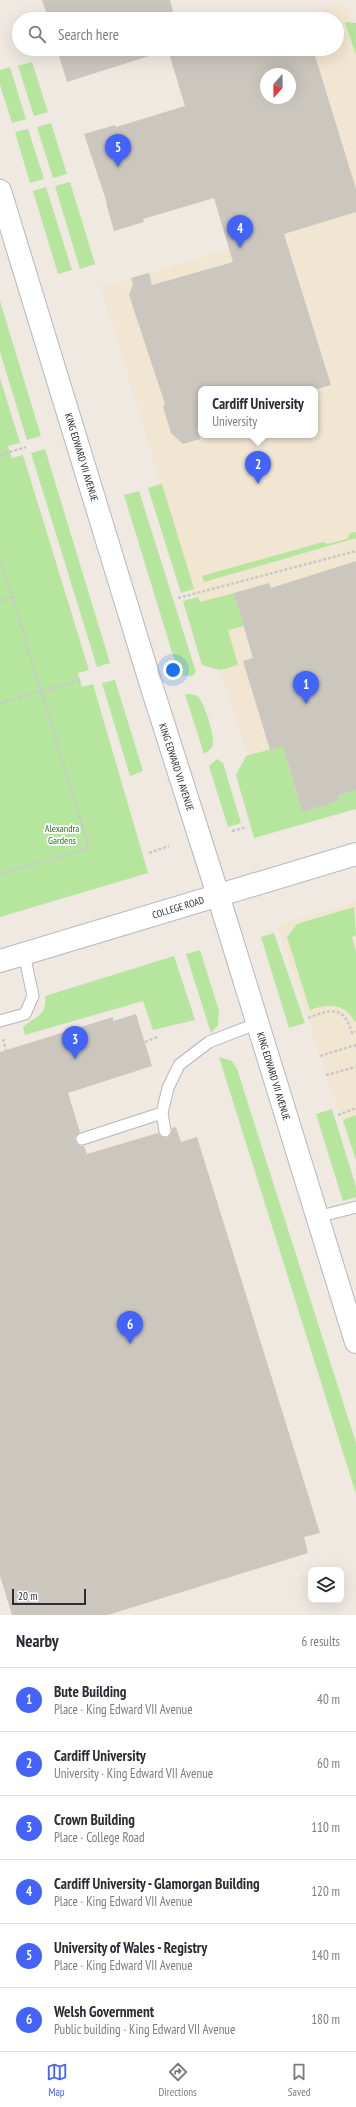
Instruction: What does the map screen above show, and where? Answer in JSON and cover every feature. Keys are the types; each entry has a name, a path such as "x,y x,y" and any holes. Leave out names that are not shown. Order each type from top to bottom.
{"street":[{"name":"KING EDWARD VII AVENUE","path":"0,191 152,690 218,895 356,1342"},
{"name":"COLLEGE ROAD","path":"0,961 356,854"}],"lane":[{"path":"0,1021 25,1014 33,996 24,954"},
{"path":"165,1131 162,1113 168,1088 179,1065 209,1042 258,1024"},
{"path":"82,1139 162,1113"},
{"path":"317,1217 356,1206"}],"path":[{"path":"0,455 26,447"},
{"path":"178,598 356,551"},
{"path":"0,557 89,848 0,874"},
{"path":"0,601 12,597"},
{"path":"0,703 80,680"},
{"path":"232,832 247,828"},
{"path":"149,853 169,846"},
{"path":"308,1018 328,1010 336,1011 349,1021 352,1033 356,1032"},
{"path":"1,1032 6,1050"},
{"path":"145,1042 157,1037"},
{"path":"320,1056 356,1045"},
{"path":"326,1075 356,1067"},
{"path":"338,1115 356,1108"}],"shaded area":[{"path":"346,3 356,34 356,805 272,830 190,582 101,287 229,249 218,212 220,212 169,56 344,56 344,12 314,12"},
{"path":"356,902 356,1163 277,925"}],"green space":[{"path":"345,22 356,23 356,55"},
{"path":"32,62 48,112 34,116 18,66"},
{"path":"10,67 26,119 12,123 0,85 0,70"},
{"path":"51,123 67,174 53,178 37,127"},
{"path":"28,129 44,179 30,183 15,132"},
{"path":"70,182 95,264 80,269 55,186"},
{"path":"46,187 72,270 58,274 33,191"},
{"path":"0,301 41,436 27,440 0,352"},
{"name":"Alexandra Gardens","path":"0,378 20,443 8,446 12,458 23,455 89,670 78,673 82,687 93,684 148,873 0,917"},
{"path":"45,449 110,663 97,667 31,453"},
{"path":"162,484 194,589 181,593 148,488"},
{"path":"139,491 196,672 192,676 179,675 124,495"},
{"path":"356,532 356,538 204,582 202,576 323,542 327,544 347,539 350,533"},
{"path":"234,593 244,626 228,630 238,665 220,670 202,665 183,601 198,597 200,602"},
{"path":"115,680 143,771 130,776 102,683"},
{"path":"185,694 195,695 199,698 209,721 213,746 204,754"},
{"path":"283,746 302,812 338,801 337,796 356,790 356,809 254,838 236,775 246,756"},
{"path":"217,759 223,763 241,823 228,827 209,766"},
{"path":"354,907 356,935 352,937 356,952 356,1020 354,1021 345,1010 335,1006 310,1010 287,937 297,924"},
{"path":"274,933 305,1023 289,1028 261,937"},
{"path":"200,950 219,1011 218,1025 211,1033 186,954"},
{"path":"174,956 195,1020 153,1030 143,1001 25,1035 23,1028 44,1009 45,996"},
{"path":"219,1057 232,1061 237,1069 356,1443 356,1494"},
{"path":"332,1109 356,1187 356,1197 343,1201 316,1114"},
{"path":"356,1115 356,1160 343,1120"}],"building":[{"path":"42,0 170,0 173,12 46,12"},
{"path":"59,56 149,56 67,82"},
{"path":"170,56 315,56 356,189 356,212 284,234 331,385 318,389 318,386 198,386 197,429 198,438 200,439 183,444 171,433 163,407 165,404 129,295 133,285 131,278 149,273 152,285 233,262 214,198 143,219 144,222 114,231 107,203 84,134 115,125 116,127 185,106"},
{"path":"356,561 356,790 337,796 339,801 302,812 283,746 270,750 243,661 253,658 234,593 269,583 271,588"},
{"path":"136,1014 152,1066 68,1093 80,1132 75,1137 76,1142 80,1146 84,1146 87,1154 158,1133 162,1137 167,1138 171,1134 172,1128 176,1127 181,1142 197,1137 320,1533 304,1537 308,1553 108,1615 12,1615 0,1576 0,1052 113,1017 113,1021"}],"place":[{"name":"University of Wales - Registry","path":"118,167"},
{"name":"Cardiff University - Glamorgan Building","path":"240,248"},
{"name":"Cardiff University","path":"258,484"},
{"name":"Bute Building","path":"306,704"},
{"name":"Crown Building","path":"75,1059"},
{"name":"Welsh Government","path":"130,1344"}]}
